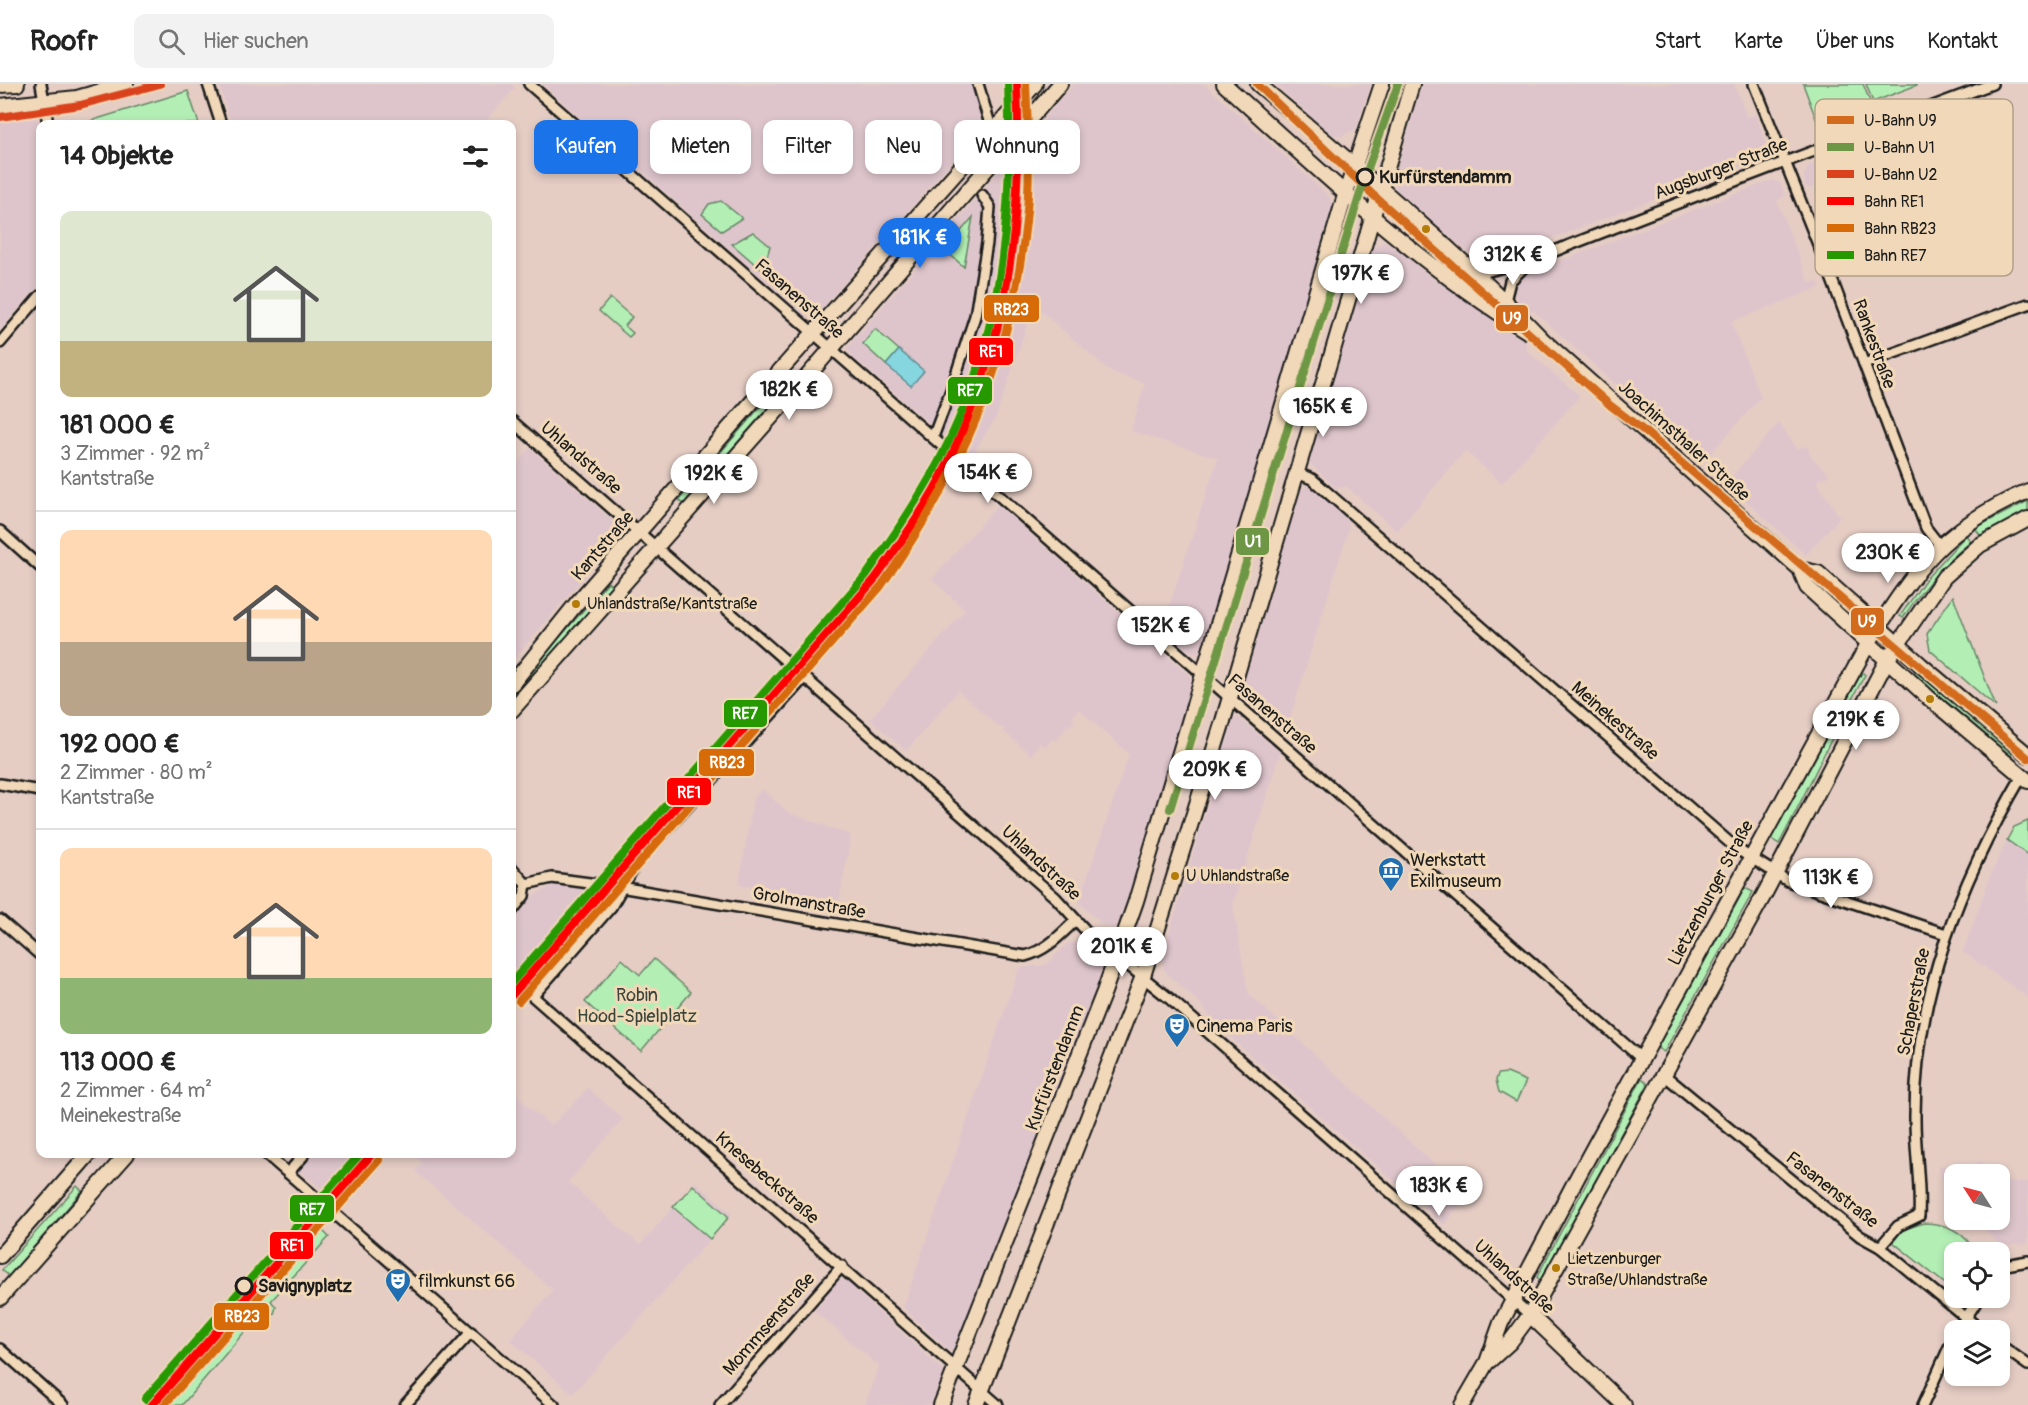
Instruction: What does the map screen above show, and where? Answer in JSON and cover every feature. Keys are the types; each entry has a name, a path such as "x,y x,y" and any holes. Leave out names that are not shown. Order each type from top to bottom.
{"main road":[{"path":"0,86 17,84"},
{"path":"0,106 87,96 126,84"},
{"name":"Kantstraße","path":"1002,120 1035,84"},
{"path":"516,705 831,349 1060,84"},
{"name":"Joachimsthaler Straße","path":"1224,84 1371,214 1479,301 1544,341"},
{"name":"Joachimsthaler Straße","path":"1258,84 1354,165 1477,275 1544,341 1800,569 1807,587 1887,660 2025,778"},
{"name":"Kurfürstendamm","path":"941,1405 1117,957 1204,676 1354,165 1382,84"},
{"path":"976,1405 1143,976 1230,699 1371,214 1412,84"},
{"name":"Kantstraße","path":"516,679 639,532 954,174"},
{"name":"Lietzenburger Straße","path":"1462,1405 1487,1362 1513,1298 1643,1060 1749,857 1869,642 1910,580 1940,546 1968,522 2028,491"},
{"name":"Lietzenburger Straße","path":"1487,1362 1510,1342 1530,1315 1775,873 1887,660 1927,599 1962,559 1980,545 2028,519"},
{"name":"Joachimsthaler Straße","path":"1800,569 1818,573 2028,755"},
{"path":"0,1256 86,1158"},
{"path":"0,1298 123,1158"},
{"name":"Uhlandstraße","path":"1530,1315 1624,1405"}],"street":[{"path":"41,84 47,120"},
{"path":"208,84 220,120"},
{"name":"Fasanenstraße","path":"529,84 1643,1060"},
{"path":"978,84 989,120"},
{"name":"Rankestraße","path":"1754,84 1815,240"},
{"name":"Augsburger Straße","path":"1952,99 1992,84"},
{"name":"Augsburger Straße","path":"1477,275 1495,268 1529,261 1815,150"},
{"path":"933,437 975,316 987,243 990,207 982,195"},
{"name":"Augsburger Straße","path":"1505,301 1510,281 1529,261"},
{"name":"Rankestraße","path":"1829,276 1926,528 1940,546"},
{"path":"0,343 36,301"},
{"path":"1864,364 2028,304"},
{"name":"Uhlandstraße","path":"516,424 1056,898 1075,921 1143,976 1530,1315"},
{"name":"Meinekestraße","path":"1297,473 1312,479 1749,857 1788,881 1946,934"},
{"path":"0,531 36,563"},
{"path":"654,844 804,678"},
{"name":"Schaperstraße","path":"1880,1246 1898,1226 1919,1216 1915,1120 1918,1069 1933,976 1946,934 1992,825 2025,778"},
{"path":"0,786 36,790"},
{"path":"533,996 611,907 620,887 634,867"},
{"path":"516,873 526,884 524,897 516,906"},
{"name":"Grolmanstraße","path":"526,884 552,878 620,887 1025,956 1048,947 1075,921"},
{"path":"0,920 36,952"},
{"name":"Knesebeckstraße","path":"516,981 998,1405"},
{"name":"Fasanenstraße","path":"1663,1074 1860,1236 1880,1246 1970,1320"},
{"path":"271,1158 554,1405"},
{"path":"288,1173 302,1158"},
{"path":"2010,1264 2028,1261"},
{"name":"Mommsenstraße","path":"720,1405 842,1266"},
{"path":"1964,1320 1972,1308"},
{"path":"405,1405 471,1332"},
{"path":"0,1349 63,1405"},
{"path":"2010,1352 2028,1365"},
{"path":"1923,1405 1944,1358"}],"shaded area":[{"path":"219,84 511,84 515,88 487,120 230,120"},
{"path":"542,84 984,84 990,118 988,120 954,120 954,159 942,172 942,120 865,120 865,174 941,174 817,314 811,317 805,315 638,168 638,120 583,120"},
{"path":"1074,84 1204,84 1328,195 1333,205 1210,625 1203,647 1197,653 1188,651 1162,628 1218,458 1131,431 1145,383 1111,372 1034,305 996,417 970,459 851,355 847,348 997,174 1080,174 1080,120 1043,120"},
{"path":"1275,84 1371,84 1356,129 1341,136 1331,134"},
{"path":"1422,84 1734,84 1747,117 1756,115 1770,155 1482,265 1395,188 1394,179"},
{"path":"36,118 37,120 36,289 0,330 0,122"},
{"path":"1815,162 1815,188 1805,187 1804,175 1808,167"},
{"path":"1772,180 1780,183 1785,195 1777,201 1809,283 1817,281 1821,287 1731,322 1761,397 1703,462 1534,311 1528,311 1520,304 1515,295 1516,286 1526,274"},
{"path":"1384,242 1398,249 1434,280 1442,282 1526,342 1526,350 1580,396 1502,483 1465,451 1397,531 1347,487 1336,488 1309,463 1370,258 1374,248"},
{"path":"1779,423 1797,449 1807,446 1811,457 1830,475 1819,479 1817,483 1840,517 1806,555 1726,483"},
{"path":"530,448 619,526 622,533 516,656 516,465"},
{"path":"1307,485 1349,518 1348,531 1285,735 1247,703 1241,694 1300,492"},
{"path":"998,505 1193,679 1121,920 1114,928 1104,926 1079,902 1129,754 1079,709 1072,717 1075,720 1069,726 1067,725 1056,742 1052,739 1045,747 1040,743 1031,755 1003,731 1005,728 999,727 958,691 906,751 870,719 965,610 932,579"},
{"path":"1238,717 1280,752 1233,905 1248,993 1468,1195 1444,1225 1216,1025 1200,1003 1167,974 1163,966 1162,958 1233,720"},
{"path":"762,789 789,813 851,835 839,902 739,885 753,799"},
{"path":"2028,821 2028,997 1963,952 1990,877 2007,840 2014,827"},
{"path":"553,885 599,892 604,900 625,903 543,994 516,970 516,917 533,896"},
{"path":"1075,942 1100,962 1103,973 955,1350 950,1351 903,1308 1019,968 1046,965 1067,944"},
{"path":"588,1088 623,1119 568,1182 640,1245 695,1182 732,1214 573,1394 510,1340 553,1290 415,1171 422,1163 416,1158 516,1158 516,1095 551,1126"},
{"path":"292,1158 376,1158 338,1202 301,1172 299,1174 293,1170 289,1161"},
{"path":"1939,1166 1944,1166 1944,1189"},
{"path":"2010,1182 2028,1182 2028,1244 2010,1245 2010,1242 1996,1242 1986,1230 2010,1230"},
{"path":"839,1280 846,1280 854,1286 855,1290 945,1372 933,1405 865,1405 879,1366 814,1311 827,1297 825,1293"}],"green space":[{"path":"1803,84 1863,84 1869,99 1815,99 1815,116"},
{"path":"1866,84 1917,84 1881,99 1872,99"},
{"path":"188,91 198,120 94,120"},
{"path":"721,201 742,218 722,231 702,214 709,204"},
{"path":"973,217 964,267 945,250"},
{"path":"753,232 770,246 763,271 732,244"},
{"path":"610,298 632,317 625,326 633,333 629,337 599,311"},
{"path":"875,329 899,350 886,365 863,344"},
{"path":"789,374 793,379 684,504 679,500"},
{"path":"2028,501 2028,511 1981,536 1975,528"},
{"path":"1966,535 1971,542 1951,558 1934,577 1903,618 1900,616 1925,580"},
{"path":"608,582 612,586 516,695 516,687"},
{"path":"1953,596 1996,707 1930,650 1927,634"},
{"path":"1914,670 2012,754 2010,756 1913,673"},
{"path":"1862,672 1865,675 1779,844 1771,839"},
{"path":"2028,821 2028,855 2007,840 2014,827"},
{"path":"1745,888 1753,892 1664,1052 1657,1048"},
{"name":"Robin Hood-Spielplatz","path":"622,959 640,975 654,959 691,992 641,1051 585,1002"},
{"path":"1507,1073 1526,1081 1516,1102 1499,1092 1496,1080 1498,1074"},
{"path":"1642,1078 1648,1084 1541,1281 1537,1277"},
{"path":"693,1185 729,1217 710,1239 673,1207"},
{"path":"77,1186 82,1191 9,1276 2,1270"},
{"path":"1924,1223 1932,1223 1944,1226 1944,1230 1954,1230 1968,1242 1944,1242 1944,1283 1893,1242 1902,1230"},
{"path":"317,1225 329,1237 271,1301 276,1307 274,1314 264,1309 182,1405 159,1405"}],"water":[{"path":"899,350 924,371 911,386 886,365"}],"tunnel":[{"path":"634,867 654,844"}],"metro line":[{"name":"U2","path":"0,117 80,105 160,84"},
{"name":"U9","path":"1257,84 1371,193 1611,406 1643,430 2028,758"},
{"name":"U1","path":"1170,809 1367,171 1398,84"}],"rail line":[{"name":"RE7","path":"516,977 867,574 913,506 938,463 959,418 976,372 999,279 1008,183 1008,84"},
{"name":"RE1","path":"516,990 874,580 931,495 968,418 985,372 1008,279 1017,185 1017,84"},
{"name":"RB23","path":"519,1001 881,586 936,500 979,413 1009,321 1019,272 1028,204 1029,153 1026,84"},
{"name":"RE7","path":"145,1399 356,1158"},
{"name":"RE1","path":"152,1405 368,1158"},
{"name":"RB23","path":"164,1405 379,1160"}],"place":[{"name":"Kurfürstendamm","path":"1365,177"},
{"name":"Uhlandstraße/Kantstraße","path":"576,604"},
{"name":"U Uhlandstraße","path":"1175,876"},
{"name":"Werkstatt Exilmuseum","path":"1391,893"},
{"name":"Cinema Paris","path":"1177,1049"},
{"name":"Lietzenburger Straße/Uhlandstraße","path":"1556,1268"},
{"name":"Savignyplatz","path":"244,1286"},
{"name":"filmkunst 66","path":"398,1304"}]}
